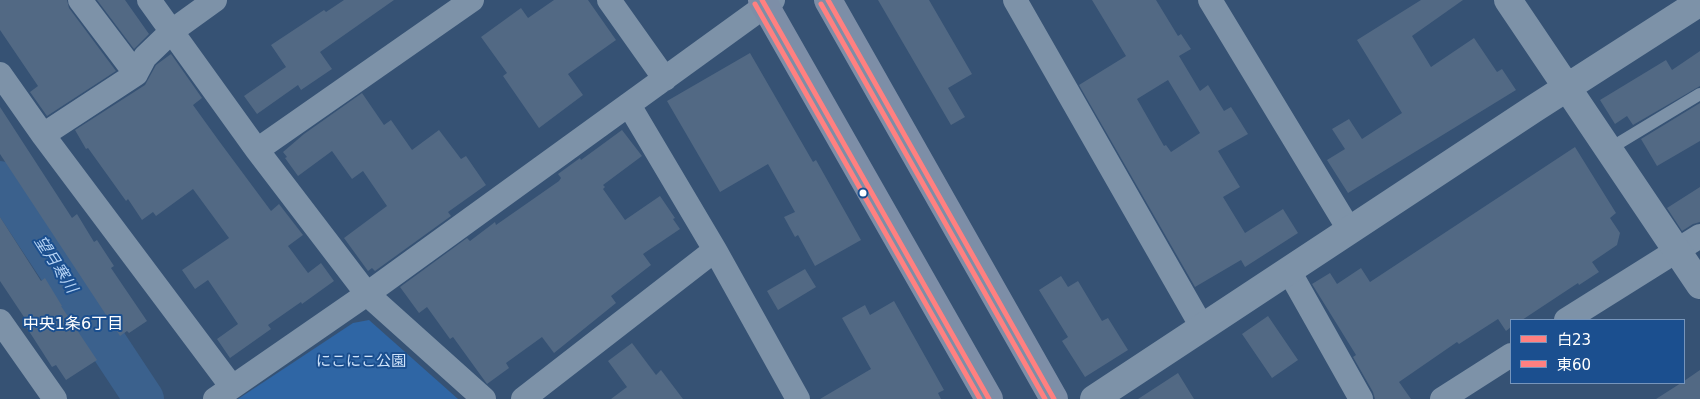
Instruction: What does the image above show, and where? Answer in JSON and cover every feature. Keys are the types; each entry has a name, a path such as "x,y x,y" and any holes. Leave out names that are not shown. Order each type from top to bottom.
{"main road":[{"path":"828,0 1054,399"},
{"path":"766,2 989,399"}],"street":[{"path":"80,0 136,74"},
{"path":"149,0 257,150 367,294 484,399"},
{"path":"43,135 136,74 145,57 172,32 215,0"},
{"path":"257,150 472,0"},
{"path":"608,0 664,79"},
{"path":"1015,0 1202,327"},
{"path":"1210,0 1350,230"},
{"path":"1508,0 1700,285"},
{"path":"0,74 223,393 367,294 629,105 766,2"},
{"path":"1094,399 1700,2"},
{"path":"629,105 715,250 798,399"},
{"path":"1568,319 1700,236"},
{"path":"522,399 715,250"},
{"path":"1289,270 1361,399"},
{"path":"0,321 55,399"},
{"path":"1442,399 1510,356"}],"lane":[{"path":"1609,149 1700,94"}],"green space":[{"name":"にこにこ公園","path":"369,320 458,399 238,399 353,323"}],"building":[{"path":"0,0 67,0 69,8 116,71 47,116 30,92 38,86 0,30"},
{"path":"97,0 125,0 149,34 134,49"},
{"path":"344,0 394,0 320,52 332,69 301,90 298,85 257,114 244,96 286,67 271,45 324,10 326,12"},
{"path":"554,0 588,0 616,40 568,74 583,95 539,128 503,76 507,73 481,37 521,8 528,18"},
{"path":"878,0 929,0 972,74 948,88 965,117 951,125"},
{"path":"1092,0 1156,0 1178,36 1181,34 1191,49 1179,56 1200,91 1208,85 1224,111 1231,107 1248,134 1218,151 1240,187 1223,197 1245,233 1283,209 1298,233 1245,267 1241,260 1195,287 1079,85 1126,56","holes":["1168,80 1200,133 1171,152 1166,145 1164,146 1137,99"]},
{"path":"1421,0 1463,0 1412,36 1431,67 1474,38 1497,72 1502,69 1516,90 1348,193 1327,160 1345,149 1332,129 1349,119 1362,139 1402,113 1357,40"},
{"path":"1700,51 1700,86 1633,125 1627,116 1615,124 1600,100 1666,60 1672,70"},
{"path":"750,53 813,162 816,160 861,240 815,266 798,235 795,237 784,217 795,212 768,164 720,192 667,101"},
{"path":"171,54 202,98 193,105 219,141 271,211 279,204 303,235 288,246 308,273 321,263 334,281 268,325 271,329 230,358 217,339 238,324 208,280 195,289 182,270 229,238 193,189 156,216 153,212 142,220 88,148 86,149 75,130 145,85 156,65"},
{"path":"362,93 384,125 391,120 412,150 439,130 461,159 466,156 486,185 448,212 451,216 375,271 372,268 368,271 344,238 387,206 363,171 352,179 332,151 298,176 283,152 304,134"},
{"path":"1700,103 1700,141 1657,166 1641,139"},
{"path":"0,107 72,218 77,214 94,242 97,240 114,266 111,268 147,321 129,333 127,331 120,336 0,154"},
{"path":"622,130 642,156 603,185 605,187 603,189 625,220 660,196 680,229 643,254 651,265 611,296 616,303 554,353 542,337 506,363 509,368 487,384 453,337 450,339 427,307 419,313 400,287 467,238 470,241 495,222 496,225 559,181 561,178 558,174"},
{"path":"1575,147 1616,213 1610,218 1620,233 1617,245 1592,262 1599,272 1579,285 1578,283 1524,319 1510,319 1510,328 1506,331 1498,319 1459,344 1457,342 1399,382 1411,399 1375,399 1353,357 1356,355 1312,284 1330,273 1337,284 1361,268 1370,282"},
{"path":"1700,187 1700,222 1682,231 1667,208"},
{"path":"0,217 41,281 45,278 97,360 66,380 56,365 52,367 27,328 30,326 0,281"},
{"path":"805,269 816,287 778,310 767,291"},
{"path":"1061,276 1068,287 1078,281 1102,321 1108,318 1128,350 1085,377 1062,341 1068,337 1039,290"},
{"path":"894,301 944,390 938,393 941,399 820,399 871,369 842,318 865,305 870,315"},
{"path":"1268,316 1298,360 1272,378 1242,334"},
{"path":"632,343 656,375 661,370 683,399 611,399 627,387 608,361"},
{"path":"1700,370 1700,399 1656,399 1679,384 1685,384 1685,380"},
{"path":"1178,373 1194,399 1138,399"}],"waterway":[{"name":"望月寒川","path":"0,181 144,399"}],"transit line":[{"name":"白23","path":"762,0 989,399"},
{"name":"白23","path":"828,0 1054,399"},
{"name":"東60","path":"755,4 980,399"},
{"name":"東60","path":"821,4 1045,399"}],"district":[{"name":"中央1条6丁目","path":"73,325"}]}
